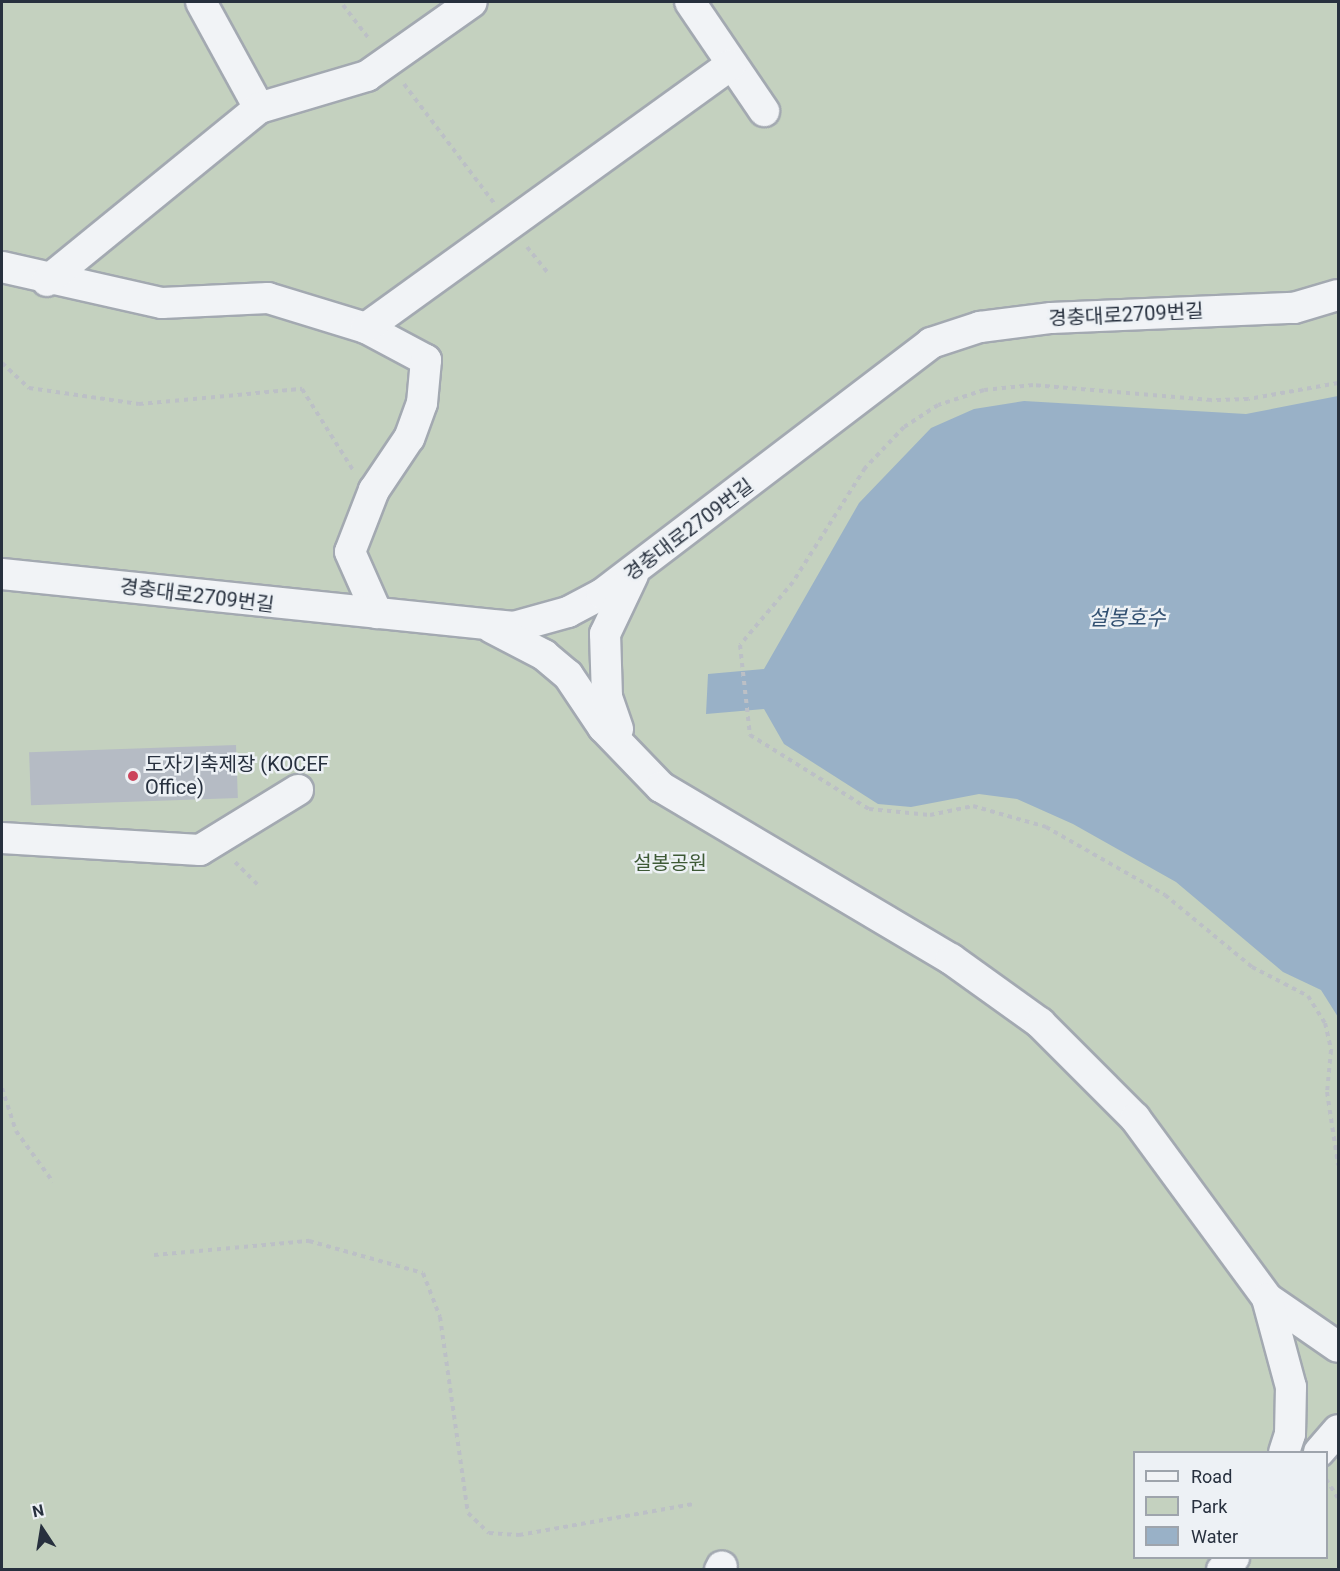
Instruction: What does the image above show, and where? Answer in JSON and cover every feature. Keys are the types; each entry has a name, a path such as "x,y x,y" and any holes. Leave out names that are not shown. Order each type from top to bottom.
{"street":[{"path":"201,2 259,108"},
{"path":"47,281 259,108 367,76 472,2"},
{"path":"690,2 764,111"},
{"path":"366,328 731,65"},
{"path":"2,267 47,281 162,303 268,298 366,328 426,360 422,403 409,438 379,483 350,552 377,613"},
{"name":"경충대로2709번길","path":"2,574 514,627 568,612 635,572 932,343 980,327 1051,318 1294,308 1338,295"},
{"path":"635,572 605,634 604,669 617,727 637,766"},
{"path":"486,625 544,654 568,675 637,766 662,787 951,960 1040,1023 1135,1119 1267,1298 1338,1347"},
{"path":"2,838 200,850 298,790"},
{"path":"1267,1298 1291,1387 1290,1434 1284,1451"},
{"path":"1320,1451 1338,1430"}],"path":[{"path":"343,5 547,272"},
{"path":"2,363 29,388 139,404 302,389 357,477 379,483"},
{"path":"1338,383 1248,399 1211,400 1033,385 984,390 938,405 904,427 865,468 793,582 740,645 750,735 869,809 930,815 974,806 1046,827 1165,895 1252,967 1308,996 1325,1023 1331,1050 1326,1092 1338,1165"},
{"path":"2,1088 15,1131 53,1182"},
{"path":"154,1255 309,1241 423,1272 440,1317 468,1513 489,1533 519,1535 693,1504"},
{"path":"1328,1482 1338,1498"}],"green space":[{"name":"설봉공원","path":"2,2 1338,2 1338,1569 2,1570"}],"water":[{"name":"설봉호수","path":"1338,396 1338,1017 1321,990 1283,972 1176,882 1073,824 1017,799 979,794 911,807 878,804 784,744 764,709 706,714 708,674 764,669 859,503 931,428 974,409 1024,401 1246,414"}],"building":[{"name":"도자기축제장 (KOCEF Office)","path":"236,745 238,798 31,805 29,752"}],"place":[{"name":"도자기축제장 (KOCEF Office)","path":"133,776"}]}
